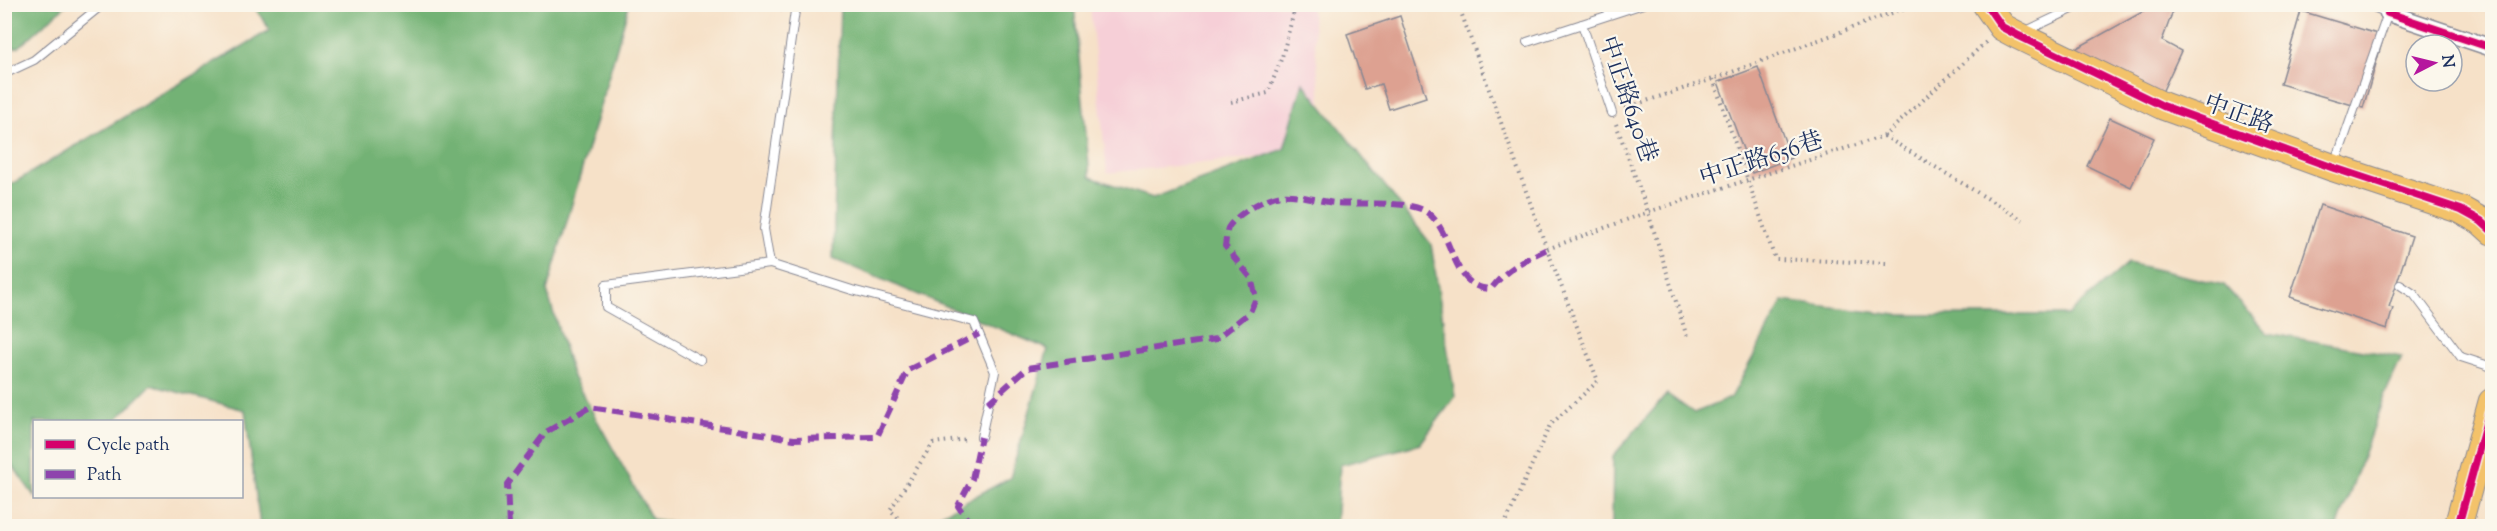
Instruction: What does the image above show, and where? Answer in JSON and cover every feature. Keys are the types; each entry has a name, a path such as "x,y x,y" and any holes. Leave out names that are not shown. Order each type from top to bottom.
{"main road":[{"name":"中正路","path":"1986,4 2009,31 2163,106 2334,168 2461,210 2481,220 2493,231"},
{"path":"2458,526 2493,402"}],"street":[{"path":"2388,13 2493,48"}],"lane":[{"path":"4,74 34,60 103,4"},
{"path":"770,264 764,229 796,4"},
{"name":"中正路640巷","path":"1612,113 1582,24 1643,4"},
{"path":"2009,31 2084,4"},
{"path":"2334,168 2388,13 2366,4"},
{"path":"1527,42 1582,24"},
{"path":"2461,210 2493,221"},
{"path":"700,360 606,308 606,285 770,264 852,290 974,322 995,372 981,437"},
{"path":"2400,285 2414,294 2461,357 2493,367"}],"path":[{"path":"1231,102 1268,93 1282,57 1296,4"},
{"path":"1458,4 1547,249 1598,381 1550,425 1504,526"},
{"path":"1612,113 1713,80 1916,4"},
{"path":"1713,80 1775,259 1887,263"},
{"path":"1884,136 2023,220"},
{"path":"906,526 890,510 933,443 981,437"}],"shaded area":[{"path":"1090,5 1311,5 1326,150 1107,173"}],"green space":[{"path":"4,5 66,5 19,47 5,49"},
{"path":"253,5 629,5 547,291 572,375 652,519 697,526 260,526 245,410 151,385 116,420 33,420 33,495 5,455 5,188 270,30"},
{"path":"840,5 1074,5 1090,177 1153,198 1284,149 1303,82 1431,244 1455,397 1420,444 1340,465 1336,526 919,526 1010,478 1048,349 833,259"},
{"path":"2128,263 2224,285 2267,333 2402,357 2383,399 2338,526 1612,526 1613,456 1667,394 1694,413 1731,398 1783,301 1897,315 2068,315"}],"building":[{"path":"2155,5 2174,8 2162,41 2181,51 2158,101 2072,58 2077,48"},
{"path":"2301,11 2384,36 2363,108 2280,84"},
{"path":"1400,16 1426,97 1389,109 1381,84 1365,89 1347,34"},
{"path":"1758,67 1791,158 1752,173 1718,82"},
{"path":"2110,118 2154,138 2131,187 2087,166"},
{"path":"2320,205 2412,236 2389,307 2393,308 2387,329 2290,297"}],"marked path":[{"path":"781,4 784,11"},
{"path":"988,403 1027,368 1216,339 1250,312 1256,298 1251,278 1225,246 1228,228 1244,212 1276,196 1295,195 1336,203 1404,205 1423,210 1441,229 1459,268 1467,279 1477,286 1491,289 1516,266 1547,249"},
{"path":"509,526 507,484 546,432 590,407 794,439 877,437 908,370 979,334"},
{"path":"972,526 958,506 972,479 981,437"}],"cycle path":[{"path":"1986,4 2002,27 2163,106 2334,168 2461,210 2481,221 2492,231"},
{"path":"2388,13 2492,48"},
{"path":"2458,526 2492,402"}]}
